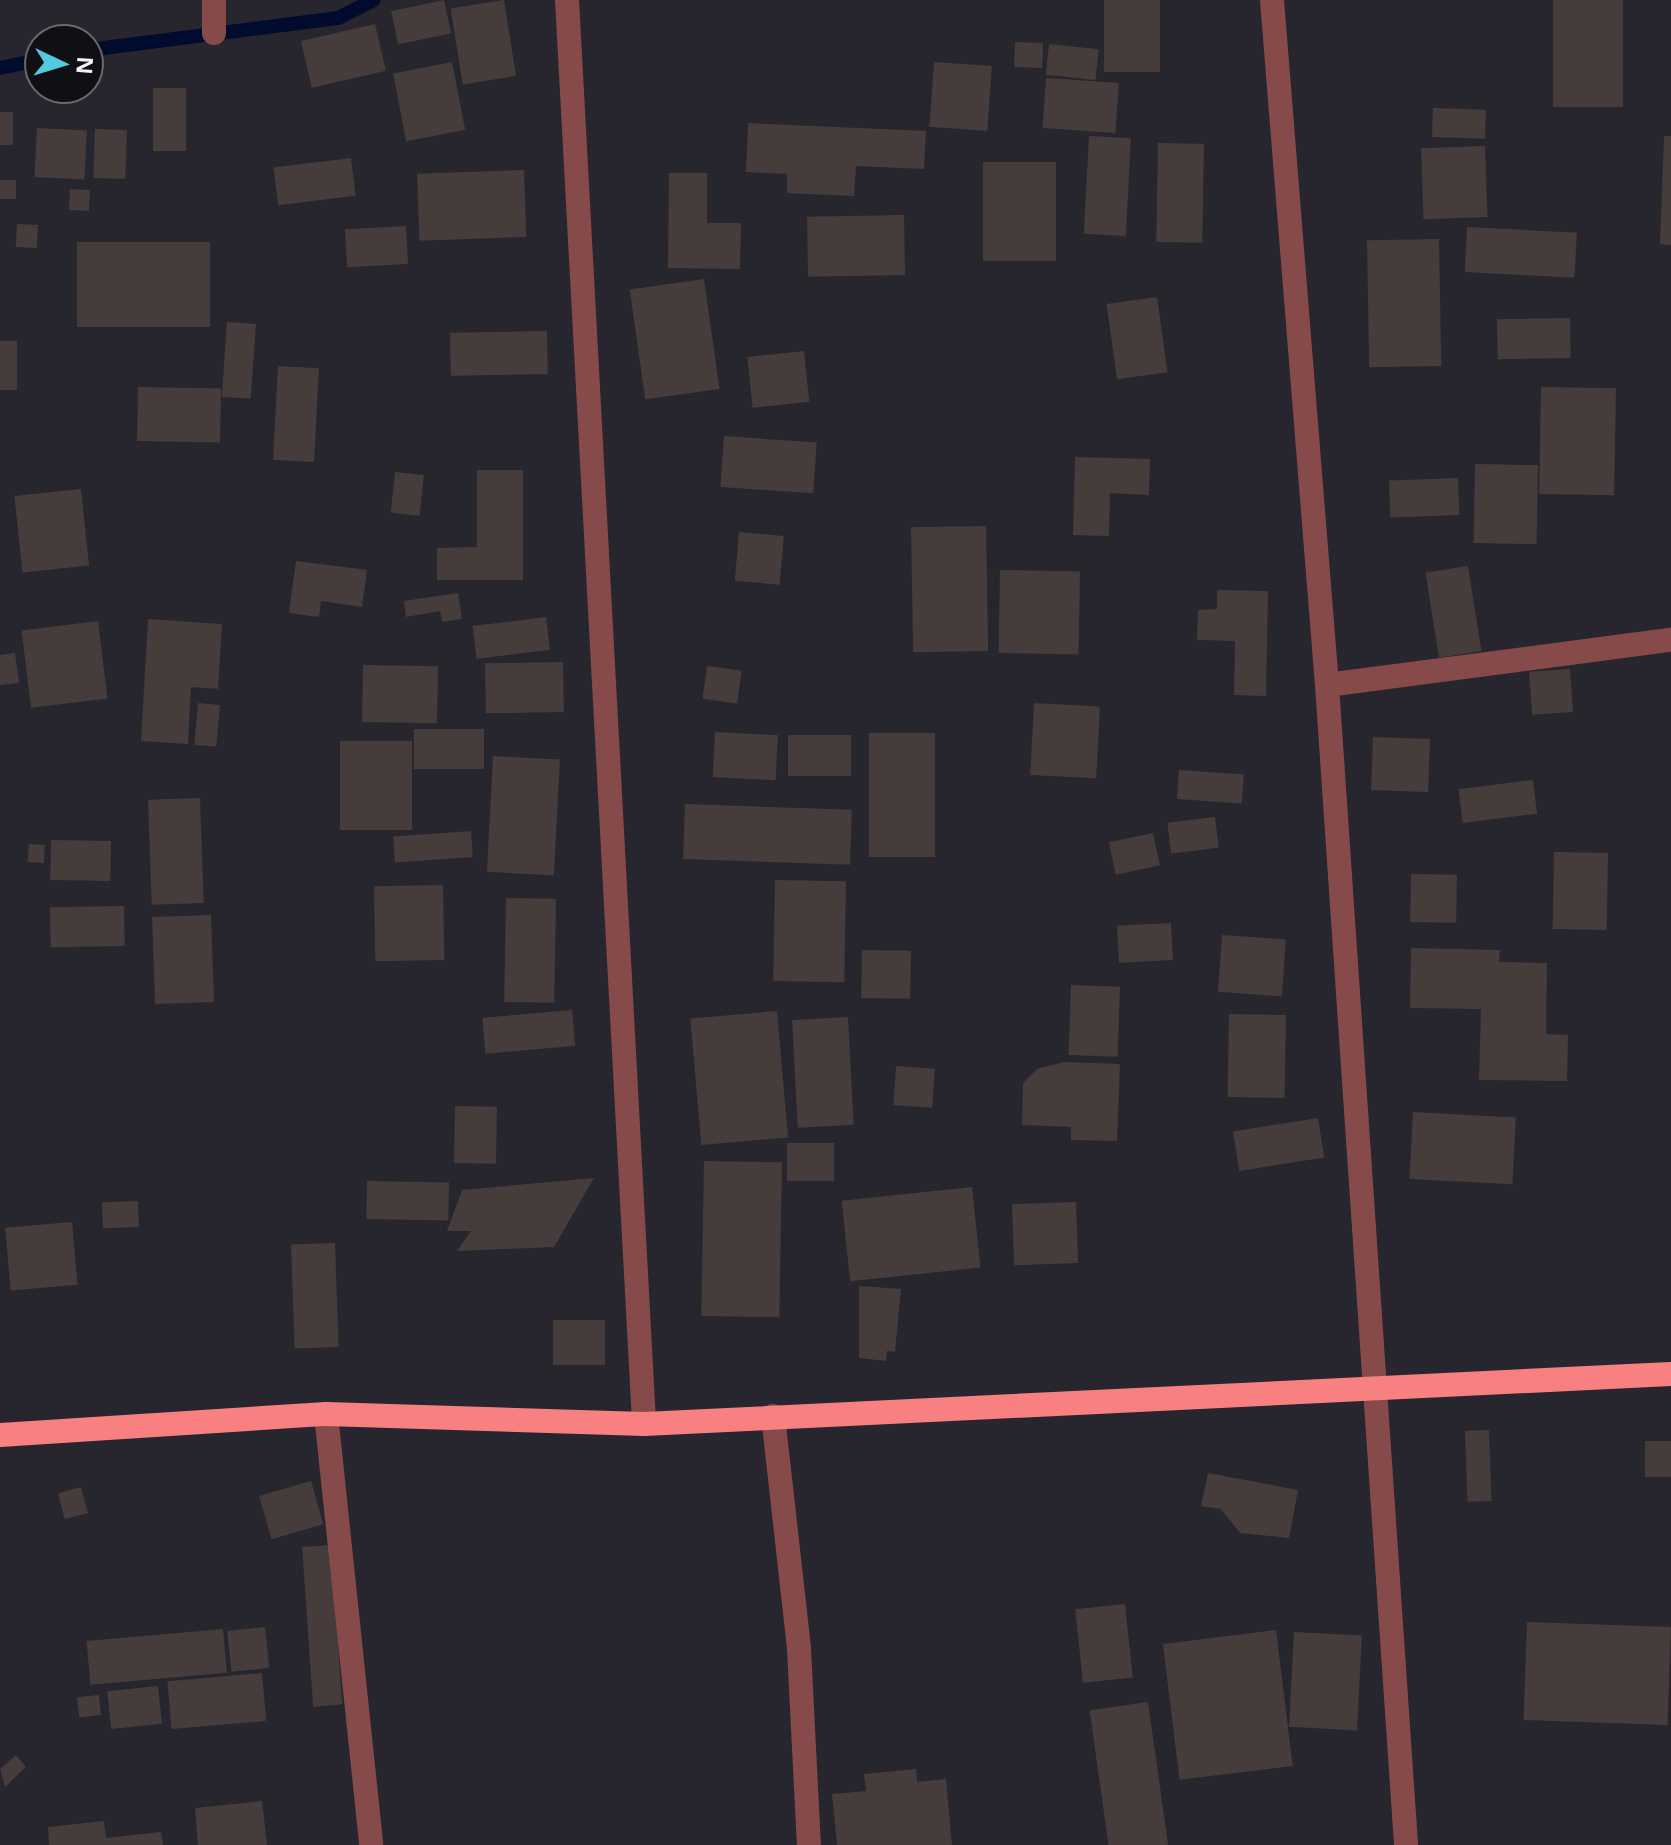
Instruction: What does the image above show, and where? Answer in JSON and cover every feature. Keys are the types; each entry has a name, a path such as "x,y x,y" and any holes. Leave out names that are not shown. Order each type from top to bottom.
{"highway":[{"path":"0,1435 326,1414 644,1424 1375,1386 1671,1374"}],"street":[{"path":"214,0 214,33"},
{"path":"567,0 644,1424"},
{"path":"1272,0 1327,685 1406,1845"},
{"path":"1327,685 1671,640"},
{"path":"326,1414 371,1845"},
{"path":"773,1416 799,1649 809,1845"}],"building":[{"path":"444,0 451,33 398,44 391,11"},
{"path":"504,0 516,76 463,84 451,8"},
{"path":"1104,0 1160,0 1160,72 1104,72"},
{"path":"1553,0 1623,0 1623,107 1553,107"},
{"path":"375,24 386,71 312,88 301,41"},
{"path":"1015,42 1043,43 1042,68 1014,67"},
{"path":"1049,44 1099,49 1095,80 1046,75"},
{"path":"452,62 465,130 406,141 393,73"},
{"path":"934,62 992,66 987,131 929,127"},
{"path":"1046,78 1119,83 1115,133 1043,128"},
{"path":"153,88 186,88 186,151 153,151"},
{"path":"1433,108 1486,110 1485,139 1432,137"},
{"path":"0,112 13,112 13,145 0,145"},
{"path":"748,123 926,131 924,169 856,166 854,196 787,193 787,174 746,172"},
{"path":"37,128 87,131 84,180 34,177"},
{"path":"95,129 127,130 125,179 93,178"},
{"path":"1089,136 1131,138 1126,236 1084,234"},
{"path":"1664,136 1671,136 1671,245 1660,244"},
{"path":"1158,143 1204,144 1202,243 1156,242"},
{"path":"1485,146 1487,217 1424,219 1421,148"},
{"path":"351,158 356,196 278,205 274,168"},
{"path":"983,162 1056,162 1056,261 983,261"},
{"path":"524,170 526,237 419,241 417,174"},
{"path":"669,173 707,173 707,223 741,223 740,269 668,268"},
{"path":"0,180 16,180 16,199 0,199"},
{"path":"70,189 90,190 89,211 69,210"},
{"path":"904,215 905,275 808,277 807,217"},
{"path":"17,224 38,225 37,248 16,247"},
{"path":"406,226 408,264 347,267 345,229"},
{"path":"1467,227 1577,233 1574,278 1465,272"},
{"path":"1439,239 1441,366 1369,367 1367,240"},
{"path":"77,242 210,242 210,327 77,327"},
{"path":"704,279 719,389 645,399 630,289"},
{"path":"1157,297 1168,372 1117,379 1106,304"},
{"path":"1570,318 1571,358 1498,359 1497,319"},
{"path":"227,322 256,324 251,399 222,397"},
{"path":"547,331 548,374 451,376 450,333"},
{"path":"0,341 17,341 17,390 0,390"},
{"path":"804,351 809,402 753,408 747,357"},
{"path":"278,366 319,368 314,462 273,460"},
{"path":"138,387 221,388 220,442 137,441"},
{"path":"1541,387 1616,388 1614,495 1539,494"},
{"path":"724,436 817,442 813,493 720,487"},
{"path":"1075,457 1150,459 1149,495 1110,493 1109,536 1073,535"},
{"path":"1475,464 1538,465 1537,544 1474,543"},
{"path":"477,470 523,470 523,580 437,580 437,548 477,547"},
{"path":"395,472 424,475 420,516 391,513"},
{"path":"1458,478 1459,515 1390,517 1389,480"},
{"path":"81,489 89,566 22,573 14,496"},
{"path":"986,526 988,651 913,652 911,527"},
{"path":"739,532 784,536 780,585 735,581"},
{"path":"296,561 367,570 362,607 321,601 319,617 289,613"},
{"path":"1468,566 1481,651 1439,658 1426,573"},
{"path":"1000,570 1080,571 1079,654 999,653"},
{"path":"1217,590 1268,591 1266,696 1234,695 1235,641 1197,640 1198,610 1217,609"},
{"path":"458,593 462,619 442,622 440,611 406,617 404,601"},
{"path":"546,617 550,650 477,659 473,626"},
{"path":"148,619 222,624 218,689 191,687 188,744 141,741"},
{"path":"98,621 108,698 31,708 22,630"},
{"path":"15,653 19,683 0,685 0,655"},
{"path":"563,662 564,712 486,713 485,663"},
{"path":"363,665 438,666 437,723 362,722"},
{"path":"707,666 742,671 737,704 702,699"},
{"path":"1570,669 1573,712 1532,715 1529,672"},
{"path":"198,703 220,705 216,747 194,745"},
{"path":"1034,703 1100,706 1096,778 1030,775"},
{"path":"414,729 484,729 484,769 414,769"},
{"path":"715,732 778,735 776,780 713,777"},
{"path":"869,733 935,733 935,857 869,857"},
{"path":"788,735 851,735 851,776 788,776"},
{"path":"1373,737 1430,739 1428,792 1371,790"},
{"path":"340,741 412,741 412,830 340,830"},
{"path":"493,756 560,760 554,875 487,872"},
{"path":"1179,770 1244,775 1242,803 1177,799"},
{"path":"1533,780 1537,814 1463,823 1459,789"},
{"path":"200,798 204,903 152,905 148,800"},
{"path":"685,804 852,810 850,865 683,859"},
{"path":"1215,817 1219,848 1171,854 1167,823"},
{"path":"471,831 473,857 395,862 393,836"},
{"path":"1153,833 1160,865 1116,875 1109,842"},
{"path":"51,840 111,841 110,881 50,880"},
{"path":"29,844 45,845 44,863 28,862"},
{"path":"1554,852 1608,853 1607,930 1553,929"},
{"path":"1411,874 1457,875 1456,923 1410,922"},
{"path":"775,880 846,881 844,982 773,981"},
{"path":"443,885 444,960 375,961 374,886"},
{"path":"506,898 556,899 554,1003 504,1002"},
{"path":"124,906 125,946 51,947 50,907"},
{"path":"211,915 214,1002 155,1004 152,917"},
{"path":"1171,923 1173,960 1119,963 1117,926"},
{"path":"1222,935 1286,939 1282,996 1218,992"},
{"path":"1411,948 1500,950 1499,962 1547,963 1546,1034 1568,1035 1567,1081 1479,1080 1481,1009 1410,1008"},
{"path":"862,950 911,951 910,999 861,998"},
{"path":"1071,985 1120,987 1118,1057 1069,1055"},
{"path":"572,1010 575,1046 485,1054 482,1018"},
{"path":"777,1011 788,1138 701,1145 690,1019"},
{"path":"1229,1014 1286,1015 1285,1098 1228,1097"},
{"path":"848,1017 854,1125 798,1128 792,1020"},
{"path":"1064,1062 1120,1064 1117,1141 1071,1140 1071,1127 1022,1125 1023,1083 1037,1069"},
{"path":"896,1066 935,1069 932,1108 893,1105"},
{"path":"455,1106 497,1107 496,1164 454,1163"},
{"path":"1413,1112 1516,1117 1512,1184 1409,1179"},
{"path":"1318,1118 1324,1158 1239,1171 1233,1131"},
{"path":"787,1143 834,1143 834,1181 787,1181"},
{"path":"704,1161 782,1162 779,1317 701,1316"},
{"path":"594,1178 554,1247 457,1251 471,1231 447,1231 462,1190"},
{"path":"367,1181 449,1182 448,1220 366,1219"},
{"path":"972,1187 980,1268 850,1281 842,1201"},
{"path":"138,1201 139,1227 103,1228 102,1202"},
{"path":"1076,1202 1078,1263 1014,1265 1012,1204"},
{"path":"72,1222 77,1285 11,1291 5,1228"},
{"path":"335,1243 339,1347 295,1348 291,1245"},
{"path":"859,1286 901,1289 895,1352 887,1351 886,1361 859,1358"},
{"path":"553,1320 605,1320 605,1365 553,1365"},
{"path":"1489,1430 1491,1501 1467,1502 1465,1431"},
{"path":"1645,1441 1671,1441 1671,1477 1645,1477"},
{"path":"1208,1473 1298,1490 1289,1538 1240,1533 1221,1509 1201,1506"},
{"path":"311,1481 323,1524 271,1539 259,1496"},
{"path":"81,1487 88,1513 65,1519 58,1493"},
{"path":"331,1545 342,1705 313,1707 302,1547"},
{"path":"1125,1604 1133,1678 1083,1683 1075,1609"},
{"path":"1527,1622 1671,1627 1667,1725 1524,1720"},
{"path":"265,1627 269,1668 231,1672 227,1631"},
{"path":"223,1629 227,1673 90,1685 87,1641"},
{"path":"1276,1630 1293,1766 1180,1780 1163,1644"},
{"path":"1294,1632 1362,1636 1357,1730 1289,1727"},
{"path":"262,1673 266,1721 172,1729 167,1681"},
{"path":"158,1686 162,1724 111,1729 107,1691"},
{"path":"99,1695 101,1715 79,1717 77,1697"},
{"path":"1148,1702 1168,1845 1109,1845 1090,1710"},
{"path":"16,1755 26,1767 5,1787 0,1769"},
{"path":"916,1769 917,1782 946,1779 952,1845 837,1845 832,1794 866,1791 864,1774"},
{"path":"262,1801 267,1845 198,1845 195,1808"},
{"path":"104,1821 106,1838 161,1832 163,1845 49,1845 48,1827"}],"waterway":[{"path":"104,48 338,18 374,0"},
{"path":"0,68 24,63"}]}
